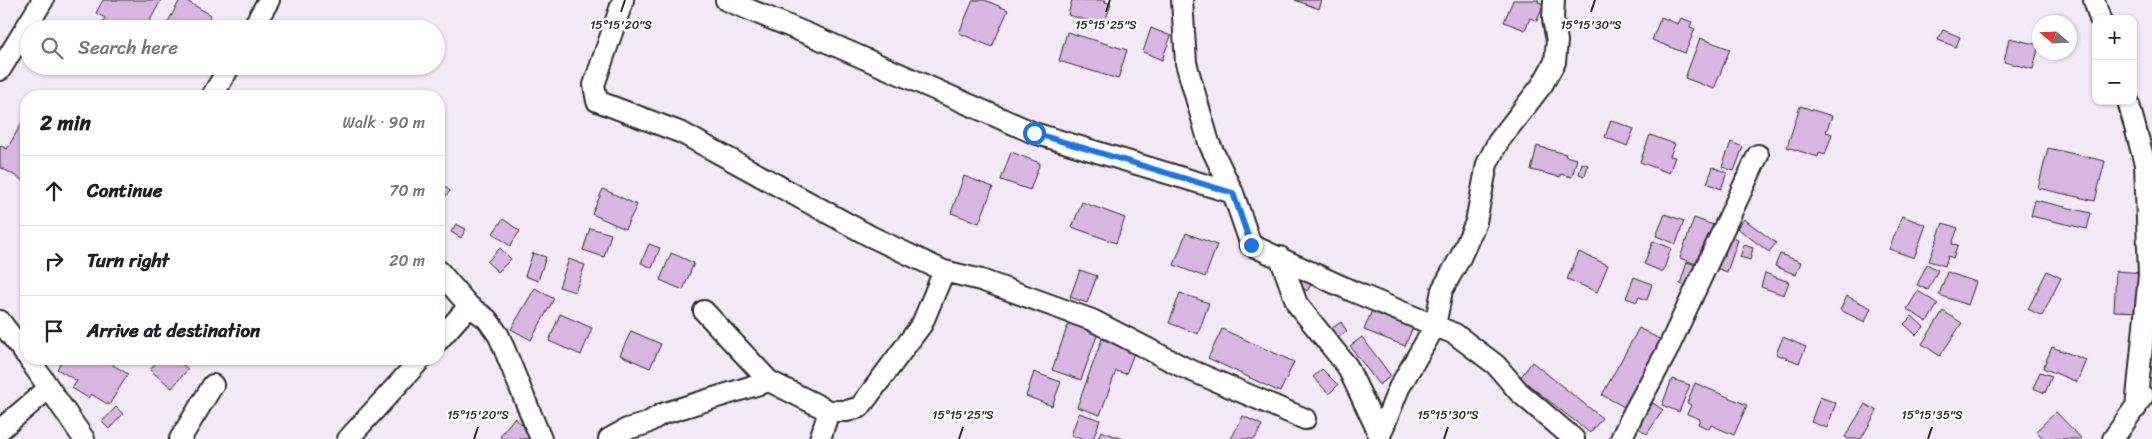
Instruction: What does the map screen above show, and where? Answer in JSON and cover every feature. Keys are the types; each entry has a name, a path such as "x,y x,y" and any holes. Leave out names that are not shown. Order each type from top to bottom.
{"street":[{"path":"31,20 43,0"},
{"path":"258,20 270,0"},
{"path":"623,0 594,85 597,101 682,133 870,236 944,271 981,280 1092,320 1183,367 1305,419"},
{"path":"726,0 1034,133 1233,193"},
{"path":"1182,0 1186,63 1208,143 1233,193 1251,245 1352,292 1455,334 1496,365 1519,392 1574,439"},
{"path":"1379,438 1399,388 1435,326 1442,290 1460,258 1476,222 1487,164 1498,142 1542,85 1555,62 1558,41 1553,19 1554,0"},
{"path":"2094,0 2099,15"},
{"path":"0,70 20,37"},
{"path":"216,90 225,75"},
{"path":"2129,105 2145,164 2148,275 2136,408"},
{"path":"1621,439 1666,353 1758,155"},
{"path":"1280,257 1297,304 1347,366 1375,425 1379,438"},
{"path":"704,311 769,381 829,411 847,411 860,406 922,324 944,271"},
{"path":"445,278 469,306 487,319 499,336 541,439"},
{"path":"445,333 469,306"},
{"path":"0,321 20,348"},
{"path":"32,365 84,439"},
{"path":"348,439 416,365"},
{"path":"2113,439 2136,408 2152,380"},
{"path":"609,439 627,429 645,424 662,414 769,381"},
{"path":"180,439 213,385"},
{"path":"0,430 49,388"},
{"path":"820,439 829,411"}],"building":[{"path":"103,0 161,0 150,20 104,20 105,18 96,13"},
{"path":"180,0 185,0 211,15 208,20 169,20"},
{"path":"973,0 985,0 1008,10 992,47 959,33"},
{"path":"1072,0 1106,0 1105,2 1111,4 1104,25 1068,15"},
{"path":"1295,0 1322,0 1319,9"},
{"path":"1513,0 1539,0 1538,2 1544,4 1537,21 1530,18 1525,30 1504,22"},
{"path":"1661,17 1678,24 1681,18 1692,22 1690,27 1695,29 1685,53 1652,40"},
{"path":"1151,28 1171,36 1162,60 1143,52"},
{"path":"1943,30 1960,37 1956,47 1938,40"},
{"path":"1067,32 1127,50 1118,79 1059,61"},
{"path":"1700,38 1730,49 1714,89 1685,78"},
{"path":"2009,38 2032,43 2032,60 2035,60 2033,69 2004,62"},
{"path":"1800,106 1832,116 1826,132 1832,134 1825,155 1819,153 1818,157 1787,147"},
{"path":"1611,120 1634,129 1627,146 1605,137"},
{"path":"20,126 20,179 0,167 0,147 7,149"},
{"path":"1650,135 1675,144 1670,156 1675,157 1669,173 1640,162"},
{"path":"1731,142 1743,147 1734,171 1722,167"},
{"path":"1537,146 1577,159 1572,177 1560,174 1560,177 1531,170"},
{"path":"2048,148 2105,161 2095,201 2038,188"},
{"path":"1011,152 1040,163 1030,190 1001,180"},
{"path":"1582,163 1588,165 1585,176 1579,174"},
{"path":"1713,167 1727,173 1721,189 1707,183"},
{"path":"964,176 993,187 979,223 951,213"},
{"path":"445,186 450,191 445,197"},
{"path":"603,189 637,205 625,229 592,214"},
{"path":"2035,200 2091,213 2087,229 2031,216"},
{"path":"1082,202 1125,218 1116,243 1072,227"},
{"path":"1665,214 1684,221 1676,244 1656,236"},
{"path":"1902,216 1926,225 1914,258 1889,249"},
{"path":"1694,218 1716,226 1701,266 1680,258"},
{"path":"503,219 520,231 510,246 493,233"},
{"path":"1744,219 1776,243 1769,252 1737,228"},
{"path":"1943,223 1958,228 1952,244 1958,245 1953,258 1948,256 1945,266 1929,261"},
{"path":"456,224 466,229 461,238 451,232"},
{"path":"590,228 611,234 604,257 583,250"},
{"path":"1186,233 1217,245 1205,277 1174,265"},
{"path":"1724,235 1738,240 1727,272 1713,267"},
{"path":"1653,241 1671,248 1663,272 1644,264"},
{"path":"649,244 660,248 652,268 641,263"},
{"path":"1744,245 1753,248 1750,260 1740,257"},
{"path":"500,248 511,259 498,272 487,262"},
{"path":"1579,252 1608,265 1597,292 1567,279"},
{"path":"533,253 546,257 538,281 525,276"},
{"path":"671,253 694,263 683,290 660,280"},
{"path":"1780,254 1801,262 1796,275 1775,266"},
{"path":"569,259 585,265 575,292 559,287"},
{"path":"1687,262 1699,266 1692,288 1680,284"},
{"path":"1927,264 1938,270 1928,290 1917,285"},
{"path":"1080,270 1097,276 1087,303 1070,297"},
{"path":"2047,271 2061,278 2042,316 2028,309"},
{"path":"2116,271 2144,273 2141,312 2114,311"},
{"path":"1947,272 1976,282 1968,305 1939,295"},
{"path":"1765,273 1789,282 1784,295 1761,287"},
{"path":"1634,277 1652,284 1647,300 1639,297 1637,302 1626,298"},
{"path":"1302,279 1311,285 1307,291 1298,285"},
{"path":"535,288 554,299 531,340 511,329"},
{"path":"1918,291 1938,304 1927,322 1907,309"},
{"path":"1180,293 1209,303 1198,334 1169,323"},
{"path":"1847,296 1871,308 1865,322 1840,310"},
{"path":"1372,310 1413,327 1405,346 1364,330"},
{"path":"1943,311 1962,323 1940,356 1922,344"},
{"path":"560,314 592,328 581,355 549,341"},
{"path":"1912,316 1924,327 1916,335 1904,324"},
{"path":"1069,322 1098,333 1081,380 1052,370"},
{"path":"1341,322 1347,331 1335,340 1328,331"},
{"path":"1639,328 1663,341 1626,408 1602,395"},
{"path":"1222,329 1294,362 1280,392 1208,358"},
{"path":"631,331 661,344 650,368 620,355"},
{"path":"1362,337 1391,376 1379,385 1350,346"},
{"path":"1783,337 1806,347 1799,363 1776,354"},
{"path":"1102,339 1134,353 1126,374 1116,371 1100,415 1077,407"},
{"path":"2052,347 2086,360 2077,382 2043,368"},
{"path":"1532,362 1602,418 1590,433 1520,378"},
{"path":"59,365 113,365 128,374 109,405 91,394 88,398 72,388 77,381 57,369"},
{"path":"154,365 183,365 188,369 172,388 150,370"},
{"path":"1322,369 1338,385 1329,394 1313,377"},
{"path":"1034,372 1061,382 1052,406 1026,396"},
{"path":"2040,372 2052,376 2045,393 2033,388"},
{"path":"1672,379 1690,385 1679,412 1662,405"},
{"path":"1695,383 1747,405 1734,435 1711,425 1709,429 1698,424 1700,419 1687,414 1691,405 1687,403"},
{"path":"1820,397 1836,403 1827,428 1811,422"},
{"path":"1653,403 1663,410 1647,434 1637,427"},
{"path":"1865,404 1877,411 1861,439 1848,439 1845,437"},
{"path":"116,407 123,414 109,429 102,422"},
{"path":"2056,412 2082,439 2044,439 2036,431"},
{"path":"1079,413 1100,420 1093,439 1081,439 1071,435"},
{"path":"1243,416 1262,425 1255,439 1231,439"},
{"path":"514,418 535,434 531,439 504,439 500,436"},
{"path":"1101,431 1123,439 1098,439"}],"route":[{"path":"1034,133 1233,193 1251,245"}]}
